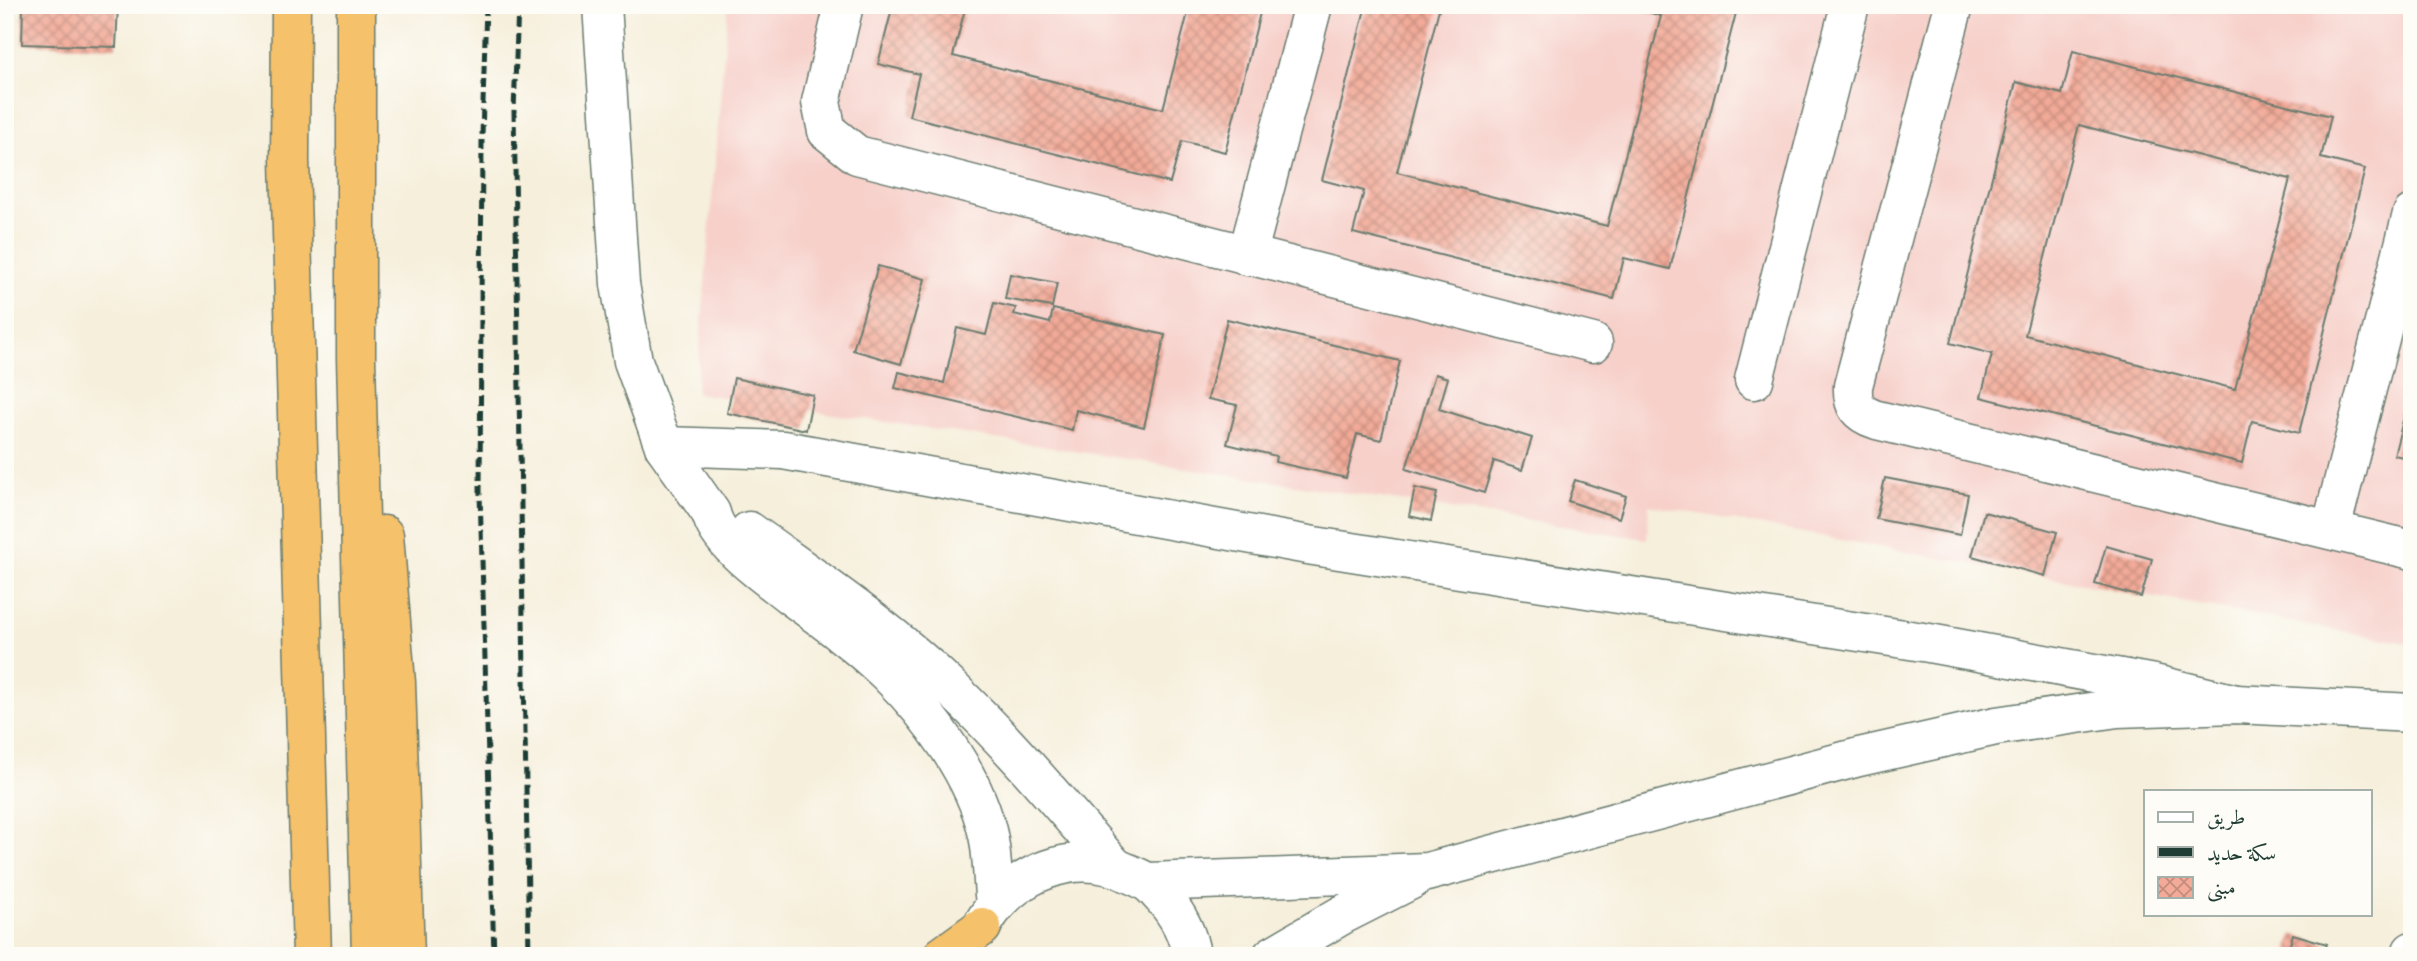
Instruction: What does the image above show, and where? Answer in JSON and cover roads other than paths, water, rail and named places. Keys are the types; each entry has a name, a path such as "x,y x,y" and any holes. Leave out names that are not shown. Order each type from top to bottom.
{"highway":[{"path":"291,5 290,160 312,956"},
{"path":"356,5 356,358 371,956"},
{"path":"356,358 386,549 396,684 405,956"},
{"path":"942,956 983,929"}],"street":[{"path":"602,5 620,284 633,361 664,446 711,513 721,536 887,673 937,730 970,784 988,835 983,929"},
{"path":"844,5 821,102 827,131 858,155 1593,343"},
{"path":"1247,256 1313,5"},
{"path":"1754,380 1850,5"},
{"path":"1954,5 1853,386 1852,398 1856,410 1877,420 2412,550"},
{"path":"2331,529 2412,214"},
{"path":"664,446 783,450 1314,546 1929,643 2154,684 2236,704"},
{"path":"711,513 722,513 742,526 879,626 950,687 1047,788 1113,866"},
{"path":"1272,956 1342,915 1427,872 1859,757 1996,726 2117,708 2236,704 2412,713"},
{"path":"983,929 1035,872 1074,862 1113,866 1148,882 1174,910 1190,945 1191,956"},
{"path":"1148,882 1427,872"}],"railway":[{"path":"486,5 482,136 480,494 494,956"},
{"path":"518,5 514,111 529,956"}]}
